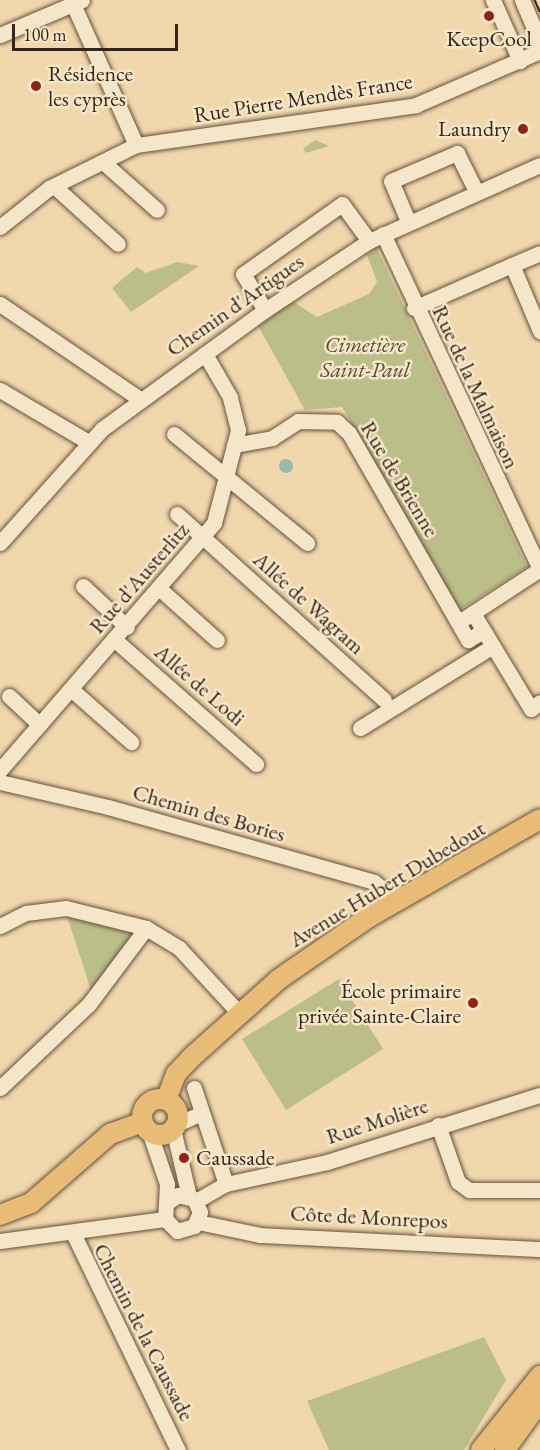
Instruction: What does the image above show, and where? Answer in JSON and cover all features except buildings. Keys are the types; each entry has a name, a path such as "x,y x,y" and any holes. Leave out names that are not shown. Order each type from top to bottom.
{"main road":[{"name":"Avenue Hubert Dubedout","path":"166,1100 176,1074 240,1014 319,949 397,901 540,819"},
{"path":"0,1215 31,1203 110,1134 146,1126 159,1135 175,1126 178,1112 166,1100 150,1101 146,1126"},
{"path":"481,1450 540,1376"},
{"path":"505,1450 540,1401"},
{"path":"511,1450 540,1415"}],"street":[{"path":"493,0 520,61"},
{"path":"522,0 540,42"},
{"path":"0,35 77,2 136,145"},
{"name":"Rue Pierre Mendès France","path":"0,227 54,186 136,145 416,105 540,51"},
{"path":"408,221 391,181 458,153 476,191"},
{"path":"103,162 115,178 157,210"},
{"name":"Chemin d'Artigues","path":"0,543 90,443 140,399 265,310 376,238 408,221 540,165"},
{"path":"54,186 118,244"},
{"name":"Rue de la Malmaison","path":"265,310 243,274 342,204 376,238 414,308 537,563 458,623"},
{"path":"414,308 540,253"},
{"path":"512,265 540,332"},
{"path":"0,304 140,399"},
{"name":"Rue d'Austerlitz","path":"0,770 205,538 234,445 238,416 205,354"},
{"path":"0,390 90,443"},
{"name":"Rue de Brienne","path":"234,445 272,438 298,421 337,422 349,433 468,640 483,631"},
{"path":"174,434 224,478 307,543"},
{"name":"Allée de Wagram","path":"177,514 384,700"},
{"path":"83,586 127,627"},
{"path":"161,590 217,640"},
{"path":"473,613 531,709 540,702"},
{"name":"Allée de Lodi","path":"115,640 256,764"},
{"path":"360,728 493,646"},
{"path":"72,690 131,742"},
{"path":"9,696 40,725"},
{"name":"Chemin des Bories","path":"0,782 86,800 374,882 397,901"},
{"path":"0,926 26,913 66,908 146,928 178,948 240,1014"},
{"path":"0,1088 88,1004 146,928"},
{"path":"194,1088 226,1185"},
{"name":"Rue Molière","path":"168,1202 193,1199 226,1185 327,1162 438,1125 540,1095"},
{"path":"198,1222 175,1126 202,1113"},
{"path":"438,1125 458,1182 469,1190 540,1190"},
{"path":"0,1241 165,1219 168,1202 158,1149 146,1126"},
{"name":"Côte de Monrepos","path":"165,1219 183,1231 198,1222 261,1235 540,1249"},
{"name":"Chemin de la Caussade","path":"73,1233 178,1450"}],"green space":[{"path":"315,140 329,146 306,153 303,149"},
{"name":"Cimetière Saint-Paul","path":"376,247 527,567 458,611 342,407 305,410 258,326 292,301 317,317 369,294 377,282 367,255"},
{"path":"177,262 199,266 131,312 112,288 137,267 146,273"},
{"path":"67,916 136,930 91,990"},
{"path":"339,979 383,1049 286,1110 242,1039"},
{"path":"484,1337 506,1380 464,1450 329,1450 307,1401"}],"shaded area":[{"path":"286,459 291,461 293,466 291,471 286,473 281,471 279,466 281,461"}],"tram line":[{"path":"535,0 540,11"}],"place":[{"name":"KeepCool","path":"489,16"},
{"name":"Résidence les cyprès","path":"36,86"},
{"name":"Laundry","path":"523,129"},
{"name":"École primaire privée Sainte-Claire","path":"473,1003"},
{"name":"Caussade","path":"184,1158"}]}
